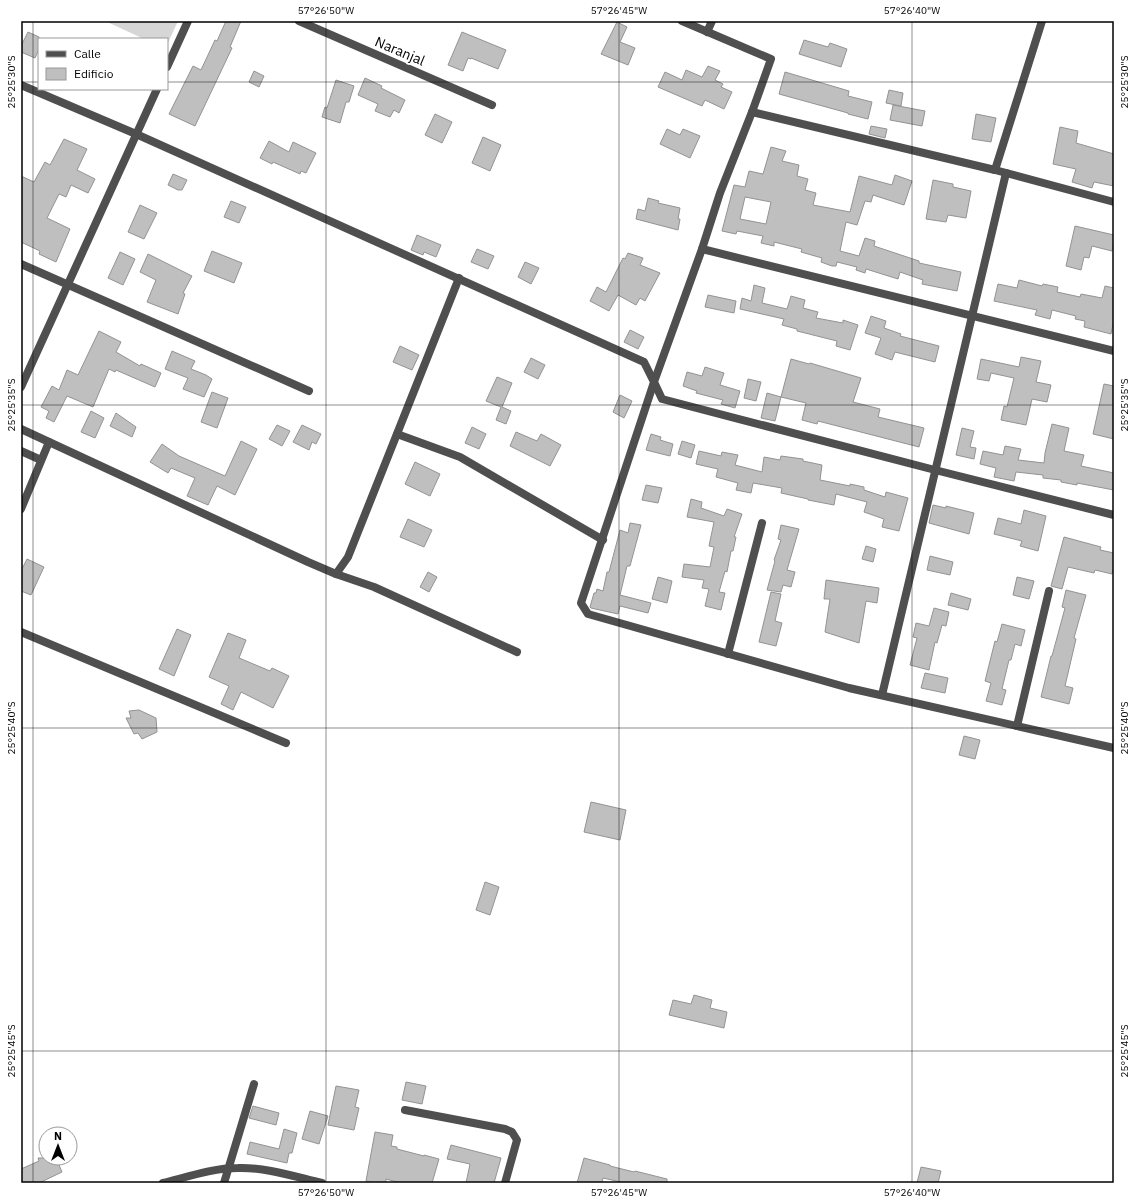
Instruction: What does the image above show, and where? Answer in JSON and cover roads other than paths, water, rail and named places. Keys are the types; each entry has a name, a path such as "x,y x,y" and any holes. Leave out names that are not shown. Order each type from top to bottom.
{"street":[{"path":"168,65 188,21"},
{"name":"Naranjal","path":"299,21 492,105"},
{"path":"682,21 771,60 720,193 702,249 654,382 582,603 588,614 849,688 1114,748"},
{"path":"707,32 712,21"},
{"path":"995,170 1042,21"},
{"path":"21,85 136,134 644,362 662,399 1114,515"},
{"path":"21,387 157,90"},
{"path":"752,112 995,170 1114,202"},
{"path":"882,695 1006,173"},
{"path":"702,249 1114,351"},
{"path":"21,264 309,392"},
{"path":"336,574 348,557 459,278"},
{"path":"21,429 301,559 336,574 374,586 517,652"},
{"path":"397,434 460,457 603,540"},
{"path":"21,509 49,442"},
{"path":"21,451 41,460"},
{"path":"728,654 762,523"},
{"path":"1017,726 1049,591"},
{"path":"21,632 286,743"},
{"path":"224,1183 254,1084"},
{"path":"405,1110 505,1129 512,1132 517,1140 505,1183"},
{"path":"163,1183 214,1171 237,1168 256,1168 322,1183"}]}
